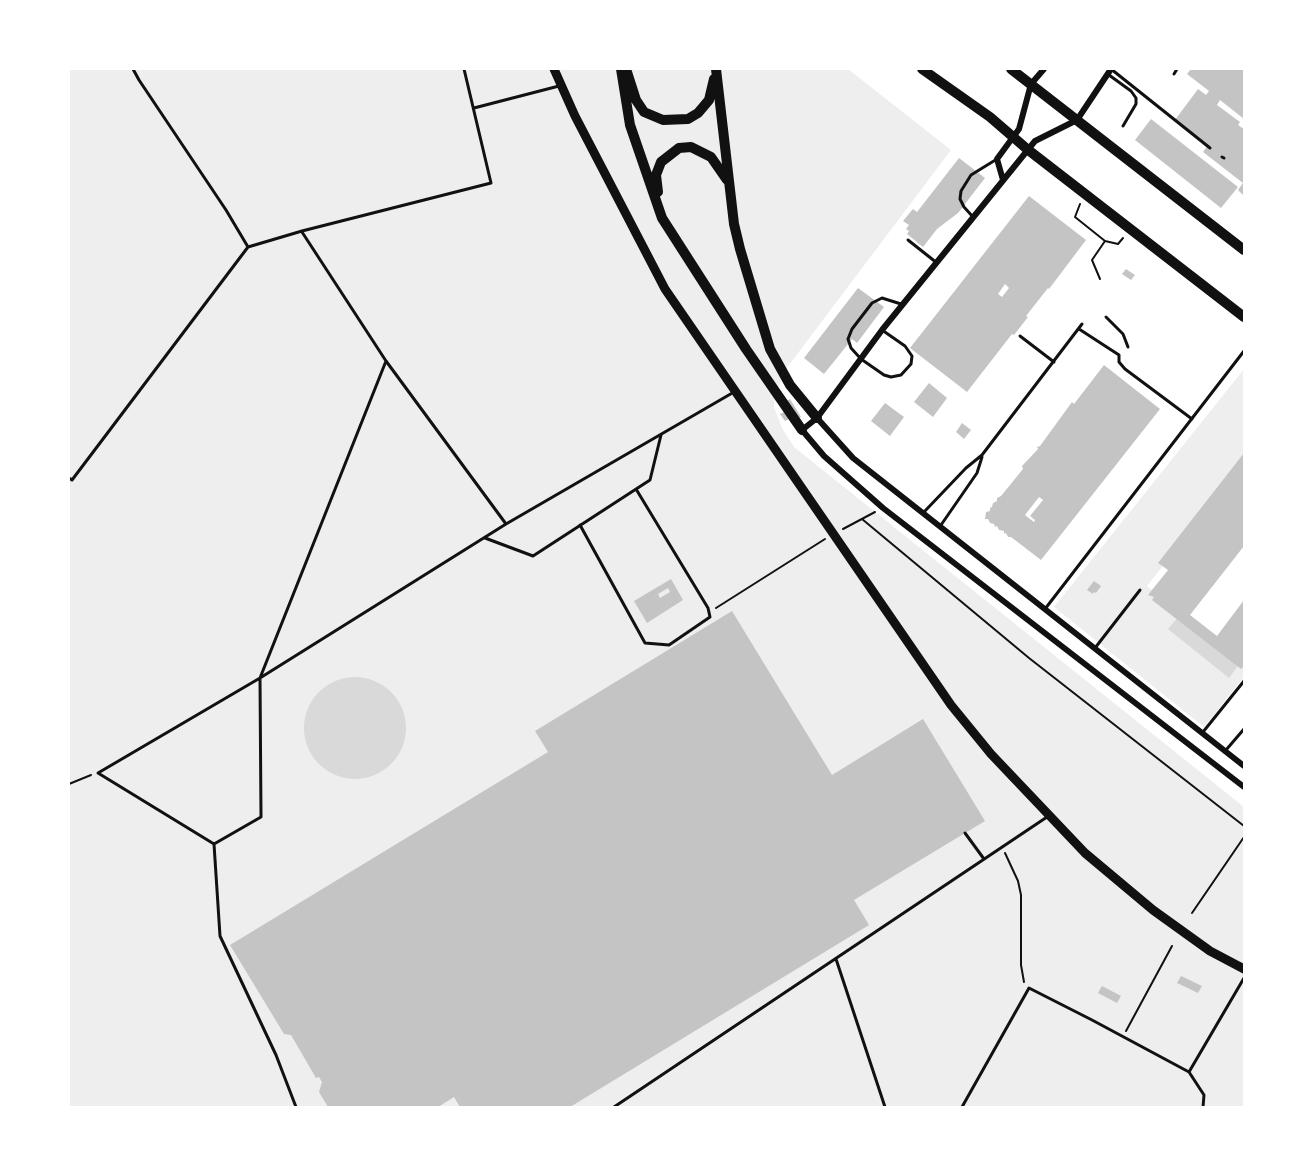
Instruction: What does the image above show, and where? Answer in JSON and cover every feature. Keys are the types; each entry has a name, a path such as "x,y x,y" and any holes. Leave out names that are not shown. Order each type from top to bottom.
{"main road":[{"path":"554,69 575,116 665,289 951,705 991,754 1085,853 1153,910 1210,951 1244,969"},
{"path":"621,69 630,125 662,218 746,349 802,430"},
{"path":"626,69 636,100 644,112 655,118 675,121 688,119 705,106 709,100 716,69"},
{"path":"716,69 729,182 740,249 770,349 790,385 817,418"},
{"path":"922,69 990,117 1013,137 1031,145 1088,196 1244,317"},
{"path":"1011,69 1244,250"},
{"path":"662,218 656,175 661,162 679,148 691,147 711,157 719,165 729,182"}],"street":[{"path":"1003,180 997,159 1020,129 1031,84 1044,69"},
{"path":"1110,70 1077,120 1031,145 882,330 817,418 802,430 824,456 883,508 1244,787"},
{"path":"817,418 853,458 1244,766"}],"lane":[{"path":"133,69 248,247"},
{"path":"69,478 72,480 248,247 491,183 464,69"},
{"path":"1174,74 1177,69"},
{"path":"1110,70 1136,98 1136,104 1123,126"},
{"path":"1110,70 1210,148"},
{"path":"474,108 561,86"},
{"path":"973,217 960,199 961,191 971,175 997,159"},
{"path":"302,231 386,361 506,524"},
{"path":"908,240 937,263"},
{"path":"882,330 910,351 911,364 902,375 891,377 884,375 861,359 851,348 848,339 852,329 872,303 882,298 903,305"},
{"path":"1106,317 1123,334 1128,347"},
{"path":"924,512 966,468 982,455 1082,324"},
{"path":"1078,329 1119,355 1119,362 1125,369 1192,419"},
{"path":"1020,336 1054,362"},
{"path":"1046,609 1244,351"},
{"path":"213,844 261,817 260,678 386,361"},
{"path":"213,844 98,772 260,678 506,524 735,391"},
{"path":"485,538 533,556 650,480 661,435"},
{"path":"941,526 977,473 982,455"},
{"path":"580,525 645,643 669,645 710,617 709,612 636,489"},
{"path":"1095,648 1140,590"},
{"path":"1203,732 1244,681"},
{"path":"1225,751 1244,729"},
{"path":"614,1107 1048,816"},
{"path":"965,833 984,860"},
{"path":"213,844 220,936 276,1054 296,1107"},
{"path":"836,959 885,1107"},
{"path":"1190,1072 1244,978"},
{"path":"962,1107 1029,988 1190,1072 1204,1095 1203,1107"}],"path":[{"path":"1088,196 1075,217 1105,241 1118,244 1130,228"},
{"path":"1100,279 1092,260 1105,241"},
{"path":"709,612 835,534 883,508"},
{"path":"862,519 1029,658 1244,826"},
{"path":"69,784 98,772"},
{"path":"1192,913 1244,837"},
{"path":"1003,848 1018,881 1021,895 1022,977 1029,988"},
{"path":"1123,1036 1172,946"}],"shaded area":[{"path":"69,69 848,69 951,150 786,369 775,395 774,407 782,428 794,447 1244,807 1244,1107 69,1107"},
{"path":"1244,369 1244,465 1147,586 1244,665 1244,677 1204,727 1054,607"},
{"path":"1180,615 1240,663 1229,678 1168,629"},
{"path":"355,677 375,680 384,685 398,699 403,708 406,728 403,748 398,757 384,771 375,776 355,779 335,776 326,771 312,757 307,748 304,728 307,708 312,699 326,685 335,680"}],"building":[{"path":"1191,69 1244,69 1244,119 1220,100 1217,105 1240,122 1238,125 1244,129 1244,196 1238,190 1243,183 1203,152 1208,145 1175,120 1198,89 1206,95 1209,91 1187,74"},
{"path":"1151,119 1238,187 1221,208 1135,140"},
{"path":"959,158 985,178 958,213 937,229 923,247 907,234 909,231 906,229 909,225 903,221 913,209 917,212"},
{"path":"1029,196 1086,240 1026,316 1028,317 1014,335 1012,334 967,392 910,348","holes":["1005,284 1009,288 1002,297 998,294"]},
{"path":"1126,269 1135,275 1131,280 1122,274"},
{"path":"858,288 884,307 857,343 852,339 824,374 804,358"},
{"path":"1104,365 1160,409 1041,560 985,519 986,512 990,511 993,503 1023,469 1022,466 1038,449 1037,447 1072,402 1074,404","holes":["1039,497 1043,500 1030,516 1035,520 1034,522 1025,515"]},
{"path":"929,383 947,398 933,417 914,402"},
{"path":"790,399 801,417 791,423 789,419 785,421 780,414 784,412 780,405"},
{"path":"885,403 904,417 890,436 871,421"},
{"path":"962,423 971,430 964,439 956,432"},
{"path":"1244,453 1244,546 1190,615 1217,636 1244,600 1244,666 1241,669 1152,600 1154,597 1148,595 1168,570 1158,563"},
{"path":"671,579 683,600 647,623 634,601","holes":["668,588 670,592 660,598 658,594"]},
{"path":"1094,581 1101,586 1093,594 1087,590"},
{"path":"732,611 832,775 923,719 985,821 854,900 869,925 570,1107 460,1107 454,1097 438,1107 328,1107 319,1092 322,1082 319,1077 316,1078 291,1035 284,1034 230,945 548,752 535,731"},
{"path":"1181,976 1202,986 1198,993 1177,983"},
{"path":"1102,986 1121,996 1117,1003 1098,993"}]}
